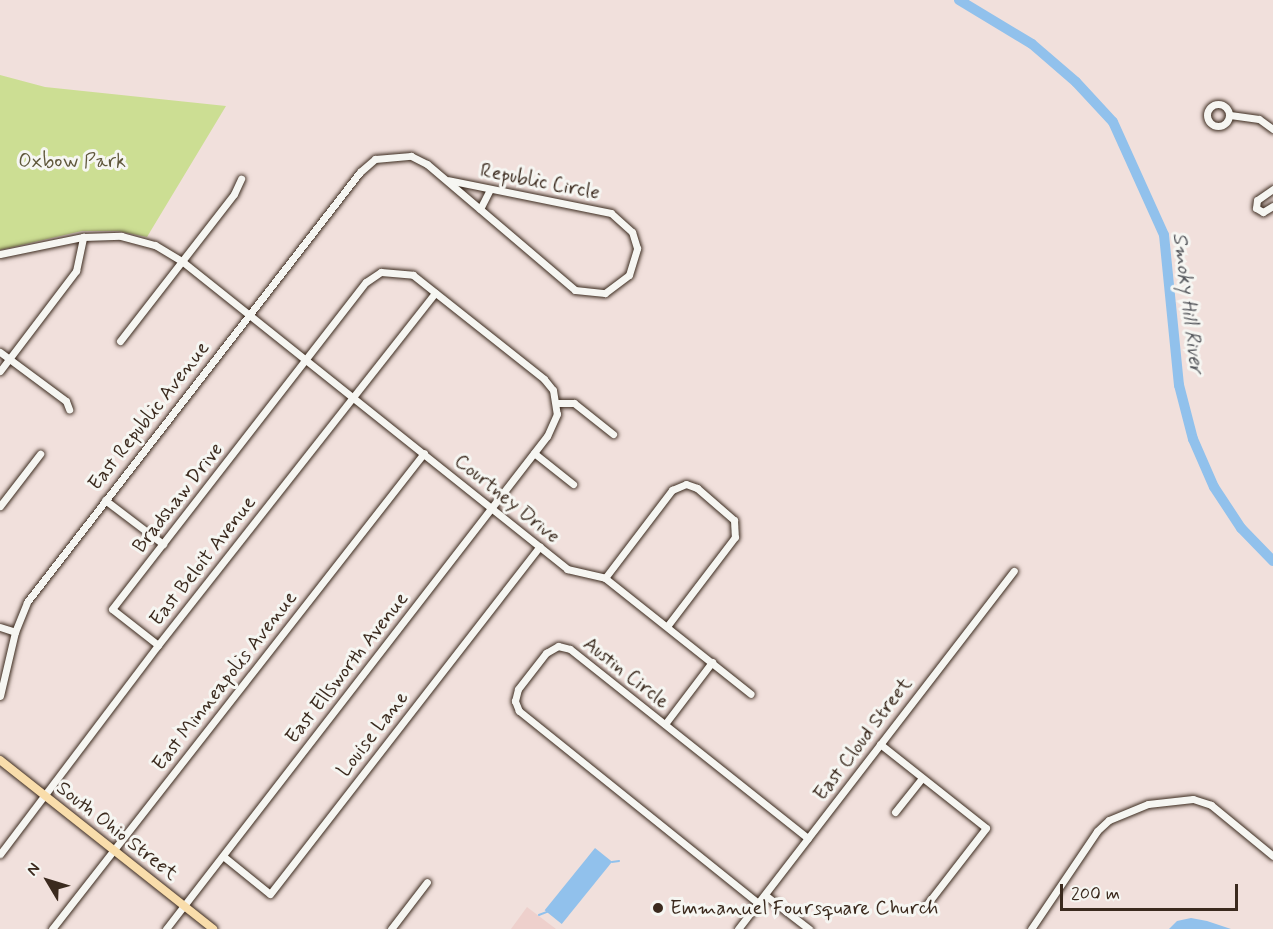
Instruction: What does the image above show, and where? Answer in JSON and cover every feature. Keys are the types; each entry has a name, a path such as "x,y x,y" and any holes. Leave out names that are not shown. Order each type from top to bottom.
{"main road":[{"name":"South Ohio Street","path":"0,760 213,929"}],"street":[{"path":"1230,115 1259,120 1273,129"},
{"name":"Republic Circle","path":"360,172 375,159 411,156 447,180 575,290 605,293 629,275 637,248 623,221 600,211 447,180"},
{"name":"East Republic Avenue","path":"0,696 15,632 27,602 360,172"},
{"path":"120,341 234,194 241,179"},
{"path":"480,209 490,189"},
{"path":"1273,189 1257,200 1256,208 1263,212 1273,206"},
{"name":"Courtney Drive","path":"0,254 82,237 121,236 155,245 183,261 567,569 605,578 668,625 751,694"},
{"path":"0,371 76,271 82,237"},
{"name":"Bradshaw Drive","path":"158,645 112,609 366,282 381,272 413,275 544,379 558,404"},
{"name":"East Beloit Avenue","path":"0,854 158,645 435,293"},
{"path":"0,352 66,401 69,409"},
{"path":"558,404 579,406 613,434"},
{"name":"East Ellsworth Avenue","path":"165,929 534,453 554,426 558,404"},
{"name":"East Minneapolis Avenue","path":"52,929 424,453"},
{"path":"534,453 573,484"},
{"path":"0,506 40,454"},
{"path":"605,578 672,490 686,484 697,488 734,520 735,537 668,625"},
{"path":"105,500 163,544"},
{"name":"Louise Lane","path":"223,856 270,894 540,546"},
{"name":"East Cloud Street","path":"738,929 1014,571"},
{"path":"0,627 15,632"},
{"name":"Austin Circle","path":"758,903 525,716 517,707 516,695 546,653 565,646 808,838"},
{"path":"665,724 712,662"},
{"path":"880,744 986,828 924,908"},
{"path":"895,812 922,778"},
{"path":"1031,929 1097,831 1109,820 1148,804 1193,799 1211,806 1273,856"},
{"path":"391,929 427,882"},
{"path":"765,895 804,928"}],"shaded area":[{"path":"527,907 556,929 511,929"}],"green space":[{"name":"Oxbow Park","path":"0,75 45,87 226,106 147,237 118,231 82,231 0,250"}],"water":[{"path":"595,848 612,862 562,924 545,910"},
{"path":"1191,918 1231,929 1169,929 1177,921"}],"waterway":[{"name":"Smoky Hill River","path":"959,0 1032,44 1076,82 1113,122 1164,235 1179,385 1193,439 1214,487 1241,528 1273,561"},
{"path":"612,862 619,861"},
{"path":"539,915 547,912"}],"place":[{"name":"Emmanuel Foursquare Church","path":"658,908"}]}
